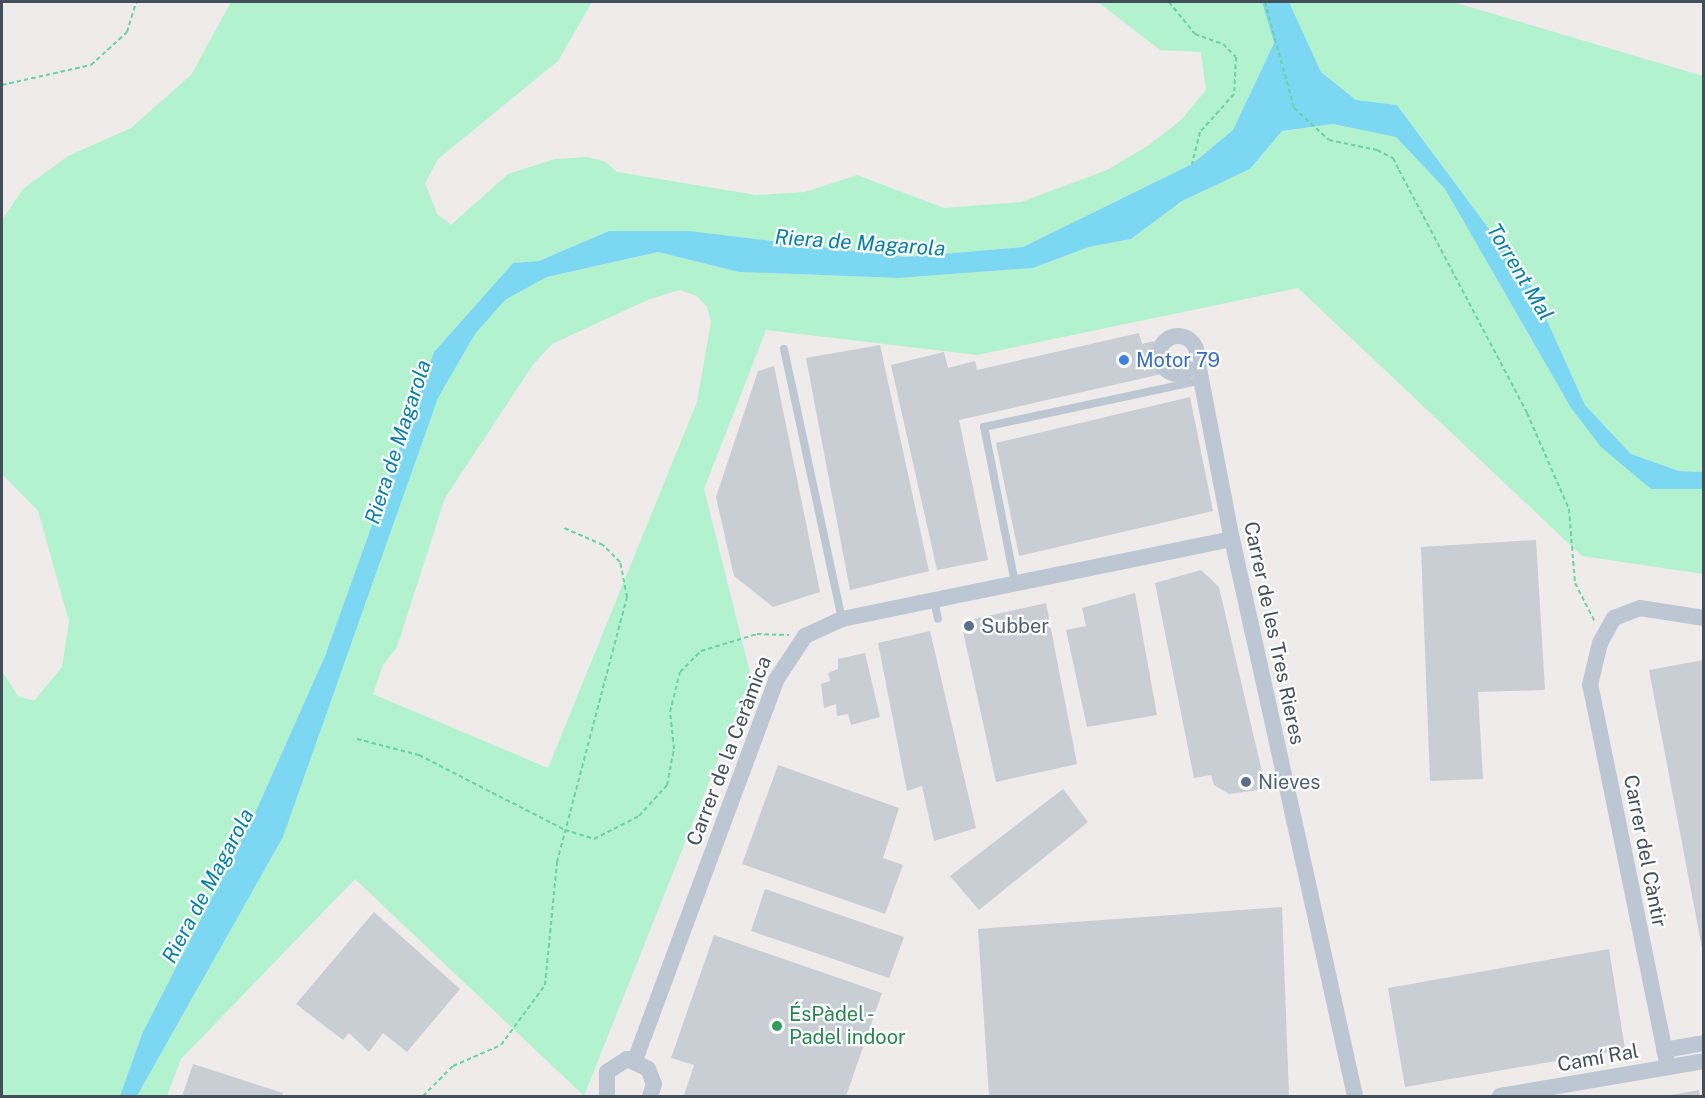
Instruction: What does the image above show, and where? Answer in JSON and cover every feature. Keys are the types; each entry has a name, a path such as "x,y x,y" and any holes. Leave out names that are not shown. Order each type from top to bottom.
{"street":[{"name":"Carrer de les Tres Rieres","path":"1193,381 1164,368 1159,356 1163,344 1173,336 1186,337 1195,346 1197,358 1193,381 1232,539 1355,1096"},
{"path":"805,636 842,619 1232,539"},
{"path":"1602,639 1614,618 1640,608 1704,618"},
{"name":"Carrer de la Ceràmica","path":"635,1060 776,680 805,636"},
{"name":"Carrer del Càntir","path":"1602,639 1590,685 1668,1067"},
{"name":"Camí Ral","path":"1664,1050 1704,1043"},
{"path":"607,1096 607,1072 619,1061 635,1060 652,1076 650,1096"},
{"name":"Camí Ral","path":"1500,1096 1704,1061"}],"lane":[{"path":"784,349 842,619"},
{"path":"1015,584 984,428 1193,381"},
{"path":"934,600 938,619"}],"path":[{"path":"2,85 91,65 127,32 136,2"},
{"path":"1169,2 1195,34 1223,44 1236,57 1234,94 1200,132 1191,164"},
{"path":"1265,2 1294,108 1329,140 1377,150 1393,158 1527,413 1569,509 1575,583 1602,639"},
{"path":"423,1096 453,1066 501,1045 545,985 557,862 627,597 627,578 620,562 603,545 564,528"},
{"path":"357,739 419,755 566,830 594,838 619,830 656,802 673,767 670,712 680,672 701,651 757,634 805,636"}],"green space":[{"path":"231,2 592,2 558,61 438,159 425,183 437,214 451,225 508,174 555,159 587,157 604,161 617,172 756,195 805,192 857,175 944,208 1021,202 1107,170 1149,145 1181,120 1206,90 1201,52 1160,50 1098,2 1262,2 1274,43 1233,130 1192,164 1023,247 906,257 690,231 609,231 539,261 513,263 434,352 325,656 256,811 142,1034 120,1096 2,1096 2,671 18,696 34,701 62,667 69,621 38,511 2,474 2,220 23,189 68,156 131,128 191,75"},
{"path":"1289,2 1453,2 1703,76 1703,472 1679,471 1631,454 1585,405 1532,287 1397,105 1356,100 1321,72"},
{"path":"1333,124 1396,137 1445,189 1571,408 1651,489 1703,489 1703,574 1582,556 1298,288 977,355 766,330 704,489 751,677 584,1096 355,879 181,1059 167,1096 137,1096 283,837 438,398 475,334 505,300 547,277 658,252 739,272 899,278 1033,268 1089,247 1131,239 1182,201 1250,169 1282,131","holes":["680,290 697,296 707,307 711,322 697,402 548,768 373,694 383,665 397,647 445,498 532,366 552,344 650,299"]}],"water":[{"name":"Torrent Mal","path":"1262,2 1289,2 1321,72 1356,100 1397,105 1532,287 1585,405 1631,454 1679,471 1703,472 1703,489 1651,489 1601,447 1571,408 1445,189 1396,137 1333,124 1282,131 1250,169 1182,201 1131,239 1089,247 1033,268 899,278 739,272 658,252 547,277 505,300 475,334 438,398 283,837 137,1096 120,1096 142,1034 256,811 325,656 434,352 513,263 539,261 609,231 690,231 906,257 1023,247 1192,164 1233,130 1274,43"}],"building":[{"path":"1139,333 1142,344 1154,341 1162,374 959,420 988,560 937,570 891,365 944,352 948,368 975,361 977,370"},
{"path":"880,345 929,571 850,590 806,358"},
{"path":"774,366 820,592 773,607 734,576 716,497 758,371"},
{"path":"1190,397 1213,511 1019,556 996,443"},
{"path":"1536,540 1545,690 1478,692 1483,779 1430,781 1421,547"},
{"path":"1201,570 1219,587 1266,789 1229,794 1214,785 1211,775 1194,778 1155,583"},
{"path":"1135,593 1157,715 1087,727 1066,630 1086,626 1082,608"},
{"path":"1046,603 1077,764 996,782 961,622"},
{"path":"930,631 976,828 934,841 922,786 907,791 878,643"},
{"path":"865,653 880,717 851,725 848,714 837,716 836,704 824,708 821,684 830,681 828,673 838,669 838,659"},
{"path":"1704,660 1704,948 1702,948 1649,670"},
{"path":"778,765 899,808 883,858 903,865 885,914 742,864"},
{"path":"1063,789 1088,822 979,910 950,876"},
{"path":"765,889 904,937 889,978 751,931"},
{"path":"1282,907 1289,1096 989,1096 978,929"},
{"path":"374,912 460,989 407,1052 383,1033 369,1052 349,1033 343,1040 296,1004"},
{"name":"ÉsPàdel - Padel indoor","path":"714,935 882,993 846,1096 684,1095 694,1065 671,1058"},
{"path":"1609,949 1625,1049 1405,1087 1388,988"},
{"path":"193,1064 283,1093 282,1096 182,1096"},
{"path":"1699,1090 1700,1096 1671,1096 1671,1095"}],"place":[{"name":"Motor 79","path":"1124,360"},
{"name":"Subber","path":"969,626"},
{"name":"Nieves","path":"1246,782"},
{"name":"ÉsPàdel - Padel indoor","path":"777,1026"}],"water label":[{"name":"Riera de Magarola","path":"860,243"},
{"name":"Riera de Magarola","path":"398,442"},
{"name":"Riera de Magarola","path":"208,886"}]}
